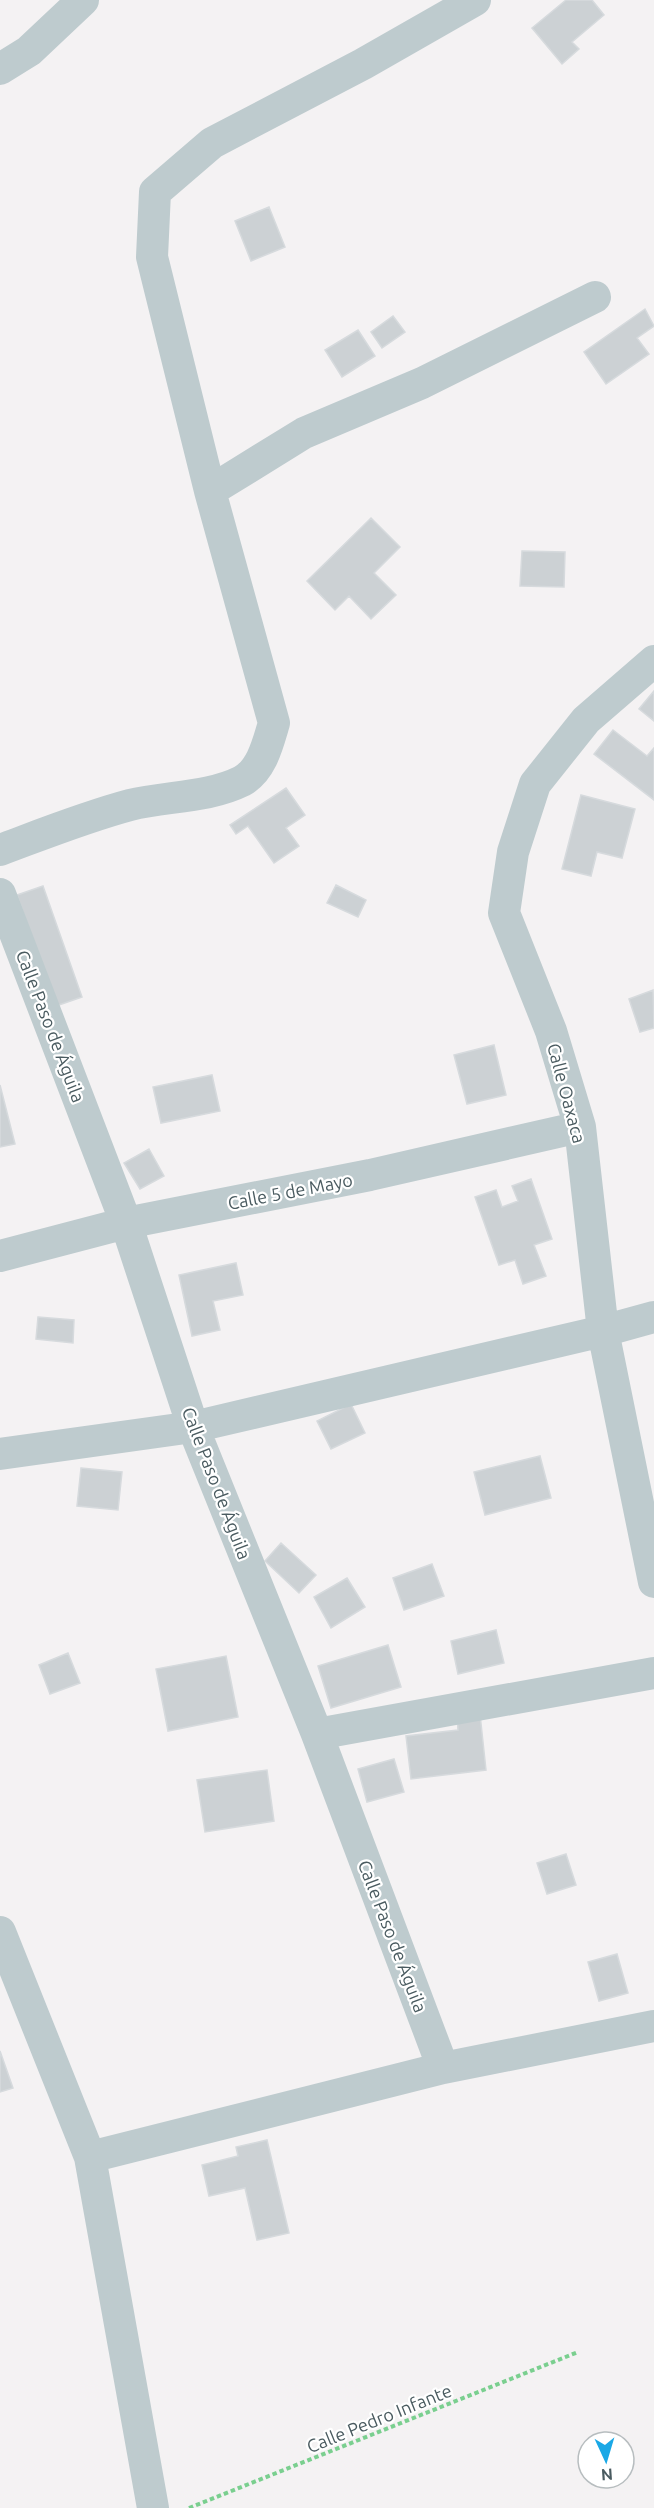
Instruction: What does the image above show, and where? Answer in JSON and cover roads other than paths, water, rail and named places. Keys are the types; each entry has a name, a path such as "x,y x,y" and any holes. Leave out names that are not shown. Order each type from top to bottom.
{"street":[{"path":"0,69 29,51 83,0"},
{"path":"0,850 62,826 131,805 204,793 243,780 265,755 274,723 210,491 152,256 155,192 212,143 363,64 474,0"},
{"path":"210,491 304,433 422,383 595,297"},
{"name":"Calle Oaxaca","path":"654,661 586,720 535,784 513,852 504,913 551,1031 580,1128 603,1331 654,1582"},
{"name":"Calle Paso de Águila","path":"0,894 126,1223 194,1428 317,1734 443,2068"},
{"name":"Calle 5 de Mayo","path":"0,1256 126,1223 370,1175 580,1128"},
{"path":"0,1454 194,1428 654,1317"},
{"path":"317,1734 654,1673"},
{"path":"0,1932 90,2157 153,2508"},
{"path":"90,2157 443,2068 654,2026"}]}
